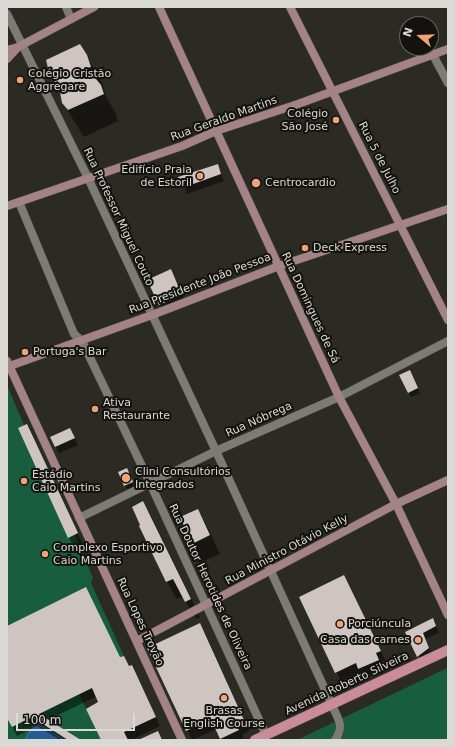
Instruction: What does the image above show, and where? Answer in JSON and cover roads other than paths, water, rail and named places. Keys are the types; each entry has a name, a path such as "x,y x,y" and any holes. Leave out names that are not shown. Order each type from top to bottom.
{"main road":[{"name":"Avenida Roberto Silveira","path":"255,740 448,650"}],"street":[{"path":"66,7 71,20"},
{"path":"7,50 20,46 94,7"},
{"name":"Rua Domingues de Sá","path":"159,7 339,397 396,504 448,615"},
{"name":"Rua 5 de Julho","path":"290,7 448,320"},
{"name":"Rua Professor Miguel Couto","path":"7,14 20,46 88,178 216,451 332,705 341,727 335,740"},
{"path":"7,59 20,46"},
{"name":"Rua Geraldo Martins","path":"7,206 182,146 216,131 298,104 332,90 430,56"},
{"path":"434,56 448,82"},
{"name":"Rua Doutor Herotides de Oliveira","path":"19,202 74,334 82,341 266,735"},
{"name":"Rua Presidente João Pessoa","path":"8,365 82,341 279,266 448,209"},
{"name":"Rua Nóbrega","path":"79,518 216,451 339,397 448,341"},
{"name":"Rua Lopes Trovão","path":"8,365 182,740"},
{"name":"Rua Ministro Otávio Kelly","path":"137,641 396,504 448,480"}],"water":[{"path":"36,723 64,740 25,740"}],"place":[{"name":"Colégio Cristão Aggregare","path":"20,80"},
{"name":"Colégio São José","path":"336,120"},
{"name":"Edifício Praia de Estoril","path":"200,176"},
{"name":"Centrocardio","path":"256,183"},
{"name":"Deck Express","path":"305,248"},
{"name":"Portuga's Bar","path":"25,352"},
{"name":"Ativa Restaurante","path":"95,409"},
{"name":"Clini Consultórios Integrados","path":"126,478"},
{"name":"Estádio Caio Martins","path":"24,481"},
{"name":"Complexo Esportivo Caio Martins","path":"45,554"},
{"name":"Porciúncula","path":"340,624"},
{"name":"Casa das carnes","path":"418,640"},
{"name":"Brasas English Course","path":"224,698"}]}
